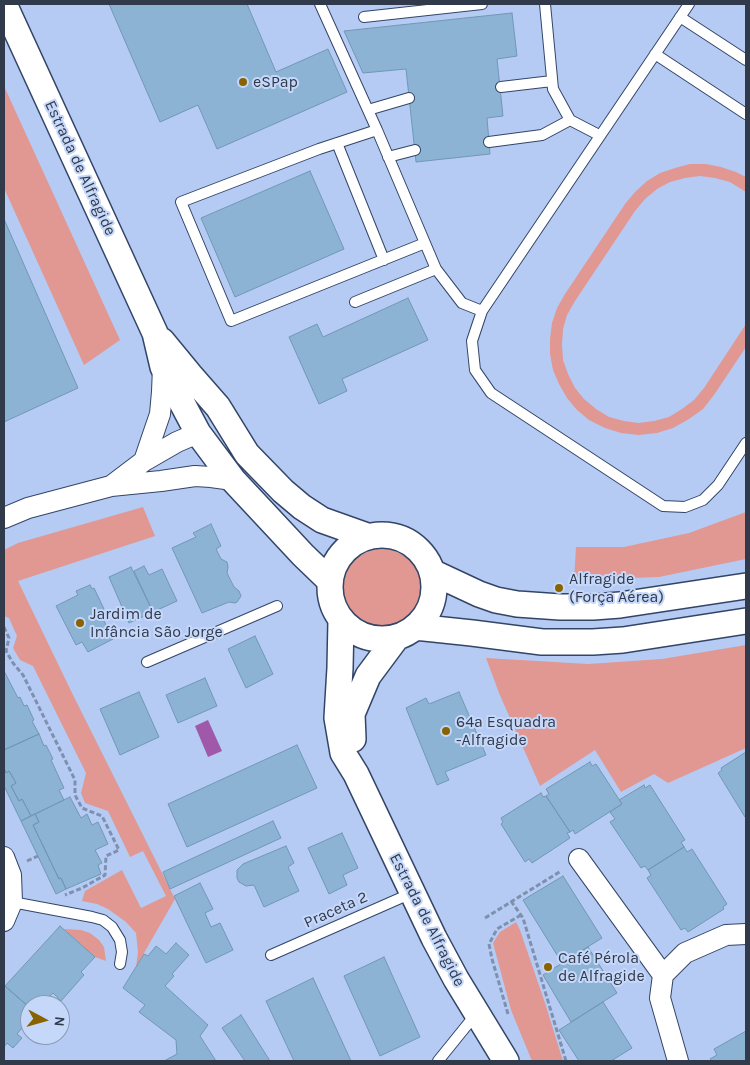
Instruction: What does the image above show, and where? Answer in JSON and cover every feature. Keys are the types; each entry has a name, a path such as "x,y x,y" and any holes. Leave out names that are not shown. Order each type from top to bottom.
{"street":[{"name":"Estrada de Alfragide","path":"4,4 156,333 163,367 198,433 233,480 330,581"},
{"name":"Estrada de Alfragide","path":"156,333 218,407 247,454 283,491 302,507 322,520 367,536"},
{"path":"144,461 160,414 163,367"},
{"path":"111,486 144,461 177,442 198,433 212,432 247,454"},
{"path":"4,518 28,508 111,486 195,476 233,480"},
{"path":"406,632 428,612 434,592 432,572 422,553 407,540 387,534 367,536 349,546 336,562 330,581 332,602 341,620 357,633 376,639 406,632 472,633 542,642 593,642 623,640 746,621"},
{"path":"432,572 496,600 517,604 560,607 620,605 746,586"},
{"name":"Estrada de Alfragide","path":"341,620 337,718 343,754 356,774 412,893 456,979 506,1061"},
{"name":"Estrada de Alfragide","path":"356,774 352,714 368,676 406,632"},
{"path":"4,856 11,875 12,902 4,921"},
{"path":"579,859 663,975"},
{"path":"678,1061 660,998 663,975 685,953 726,935 746,934"}],"lane":[{"path":"320,4 377,130 436,269 462,302 482,311"},
{"path":"364,17 482,4"},
{"path":"545,4 553,89 570,120 599,135"},
{"path":"689,4 482,311 472,341 475,370 491,393 663,506 685,507 703,500 718,485 746,442"},
{"path":"680,17 746,60"},
{"path":"655,54 746,114"},
{"path":"500,87 552,81"},
{"path":"368,110 409,98"},
{"path":"489,142 542,134 570,120"},
{"path":"377,130 337,143 181,202 231,321 425,244"},
{"path":"337,143 384,260"},
{"path":"388,157 415,150"},
{"path":"356,302 436,269"},
{"path":"147,662 277,606"},
{"name":"Praceta 2","path":"272,955 412,893"},
{"path":"12,902 103,920 112,927 120,940 122,952 120,964"},
{"path":"438,1061 476,1014"}],"path":[{"path":"4,627 9,638 6,651 12,663 23,675 74,780 75,795 82,808 102,816 119,850 106,856 105,876 82,888"},
{"path":"485,918 560,872"},
{"path":"511,902 523,918 566,1061"},
{"path":"509,1018 489,944 497,929 521,916"}],"shaded area":[{"path":"4,86 120,340 84,365 4,188"},
{"path":"690,164 706,164 721,167 746,177 746,192 730,182 700,176 670,182 657,189 645,199 635,211 567,315 563,329 563,360 575,388 596,409 609,417 639,423 669,417 694,400 746,324 746,347 703,409 689,419 673,428 657,433 639,435 621,433 589,420 567,398 553,370 550,354 552,323 557,308 565,294 635,192 660,173"},
{"path":"143,507 155,536 18,581 175,899 136,967 138,952 136,933 126,922 108,909 97,904 82,901 85,891 122,870 141,908 166,896 143,851 130,857 108,811 85,803 81,793 86,773 33,666 20,660 13,648 17,636 9,618 4,616 4,550 18,543"},
{"path":"746,512 746,559 659,577 574,580 576,547 624,547 689,533"},
{"path":"382,549 397,552 409,561 418,573 421,588 418,603 409,615 397,624 382,627 367,624 355,615 346,603 343,588 346,573 355,561 367,552"},
{"path":"746,645 746,748 668,783 654,774 621,792 595,750 540,786 499,693 486,658 588,664 662,659"},
{"path":"208,720 222,751 208,757 195,726"},
{"path":"516,922 545,1003 563,1061 532,1061 511,1010 493,943 500,932"},
{"path":"64,929 81,930 90,933 104,947 106,961 95,957"}],"building":[{"name":"eSPap","path":"109,4 247,4 276,72 328,49 347,92 217,149 198,105 160,122"},
{"path":"512,13 517,56 497,59 503,116 487,118 490,154 416,162 406,69 363,73 344,31"},
{"path":"310,171 344,249 235,297 201,218"},
{"path":"4,219 78,388 4,422"},
{"path":"408,298 428,340 342,379 347,391 319,404 289,337 317,324 323,337"},
{"path":"211,524 221,546 216,549 221,559 227,562 227,573 241,596 235,603 229,602 202,613 172,548 196,537 193,533"},
{"path":"144,566 149,575 162,569 177,601 153,612 134,571"},
{"path":"131,567 153,612 129,623 109,577"},
{"path":"90,585 92,589 94,588 104,609 99,611 113,639 88,652 82,642 76,645 56,606 78,595 76,591"},
{"path":"255,636 273,674 246,688 228,649"},
{"path":"4,671 18,698 20,697 24,706 27,705 39,734 4,750"},
{"path":"205,678 217,706 178,723 166,695"},
{"path":"139,692 159,737 120,755 100,709"},
{"name":"64ª Esquadra -Alfragide","path":"459,692 486,755 445,772 449,780 437,785 406,708 426,698 429,704"},
{"path":"39,734 44,746 46,745 53,759 51,760 64,788 59,790 64,800 31,816 22,799 19,801 11,786 16,783 9,771 6,773 4,768 4,750"},
{"path":"297,745 317,788 187,847 168,804"},
{"path":"746,752 745,817 718,773 722,770 721,768"},
{"path":"590,762 592,766 596,764 622,804 575,834 573,830 570,832 546,796 549,794 546,789"},
{"path":"4,768 6,773 9,771 16,783 11,786 19,801 22,799 31,816 21,821 4,786"},
{"path":"644,785 645,788 650,785 685,840 681,842 684,847 648,870 645,866 641,868 610,822 615,819 610,812 622,804 619,800"},
{"path":"541,793 543,797 546,796 570,832 567,833 570,838 532,863 529,859 525,862 501,824 503,822 501,818"},
{"path":"70,797 81,818 87,814 92,825 98,822 108,844 95,850 102,863 98,865 101,874 66,889 61,878 59,879 33,825 39,822 35,814"},
{"path":"35,814 39,822 33,825 59,879 61,878 66,889 56,894 21,821"},
{"path":"273,821 281,838 170,889 163,872"},
{"path":"342,833 358,868 343,875 347,885 329,894 308,848"},
{"path":"286,846 294,863 288,867 299,891 264,907 254,885 246,886 239,882 237,870 243,864"},
{"path":"684,847 687,852 692,849 727,904 723,907 724,909 688,932 685,928 681,930 647,878 651,875 648,870"},
{"path":"563,876 602,938 562,963 523,900"},
{"path":"200,883 213,909 205,913 211,927 220,923 233,950 206,963 174,896"},
{"path":"60,926 95,957 81,972 84,975 66,995 55,995 53,993 51,995 20,995 20,999 5,986"},
{"path":"176,943 189,955 172,974 174,976 165,986 208,1025 200,1036 216,1061 164,1061 177,1054 176,1040 139,1012 145,1005 123,988 144,954 148,956 156,946 166,954"},
{"path":"588,947 617,993 571,1022 543,975"},
{"path":"384,957 420,1037 380,1056 344,976"},
{"path":"313,978 351,1061 294,1061 266,1001"},
{"path":"5,986 20,999 20,1030 17,1034 20,1036 20,1040 13,1048 7,1043 4,1047"},
{"path":"603,1002 632,1048 611,1061 579,1061 559,1030"},
{"path":"241,1015 270,1061 245,1061 222,1028"},
{"path":"746,1031 746,1061 712,1061 710,1059 717,1055 714,1049"}],"place":[{"name":"eSPap","path":"243,82"},
{"name":"Alfragide (Força Aérea)","path":"559,588"},
{"name":"Jardim de Infância São Jorge","path":"80,623"},
{"name":"64ª Esquadra -Alfragide","path":"446,731"},
{"name":"Café Pérola de Alfragide","path":"548,967"}]}
